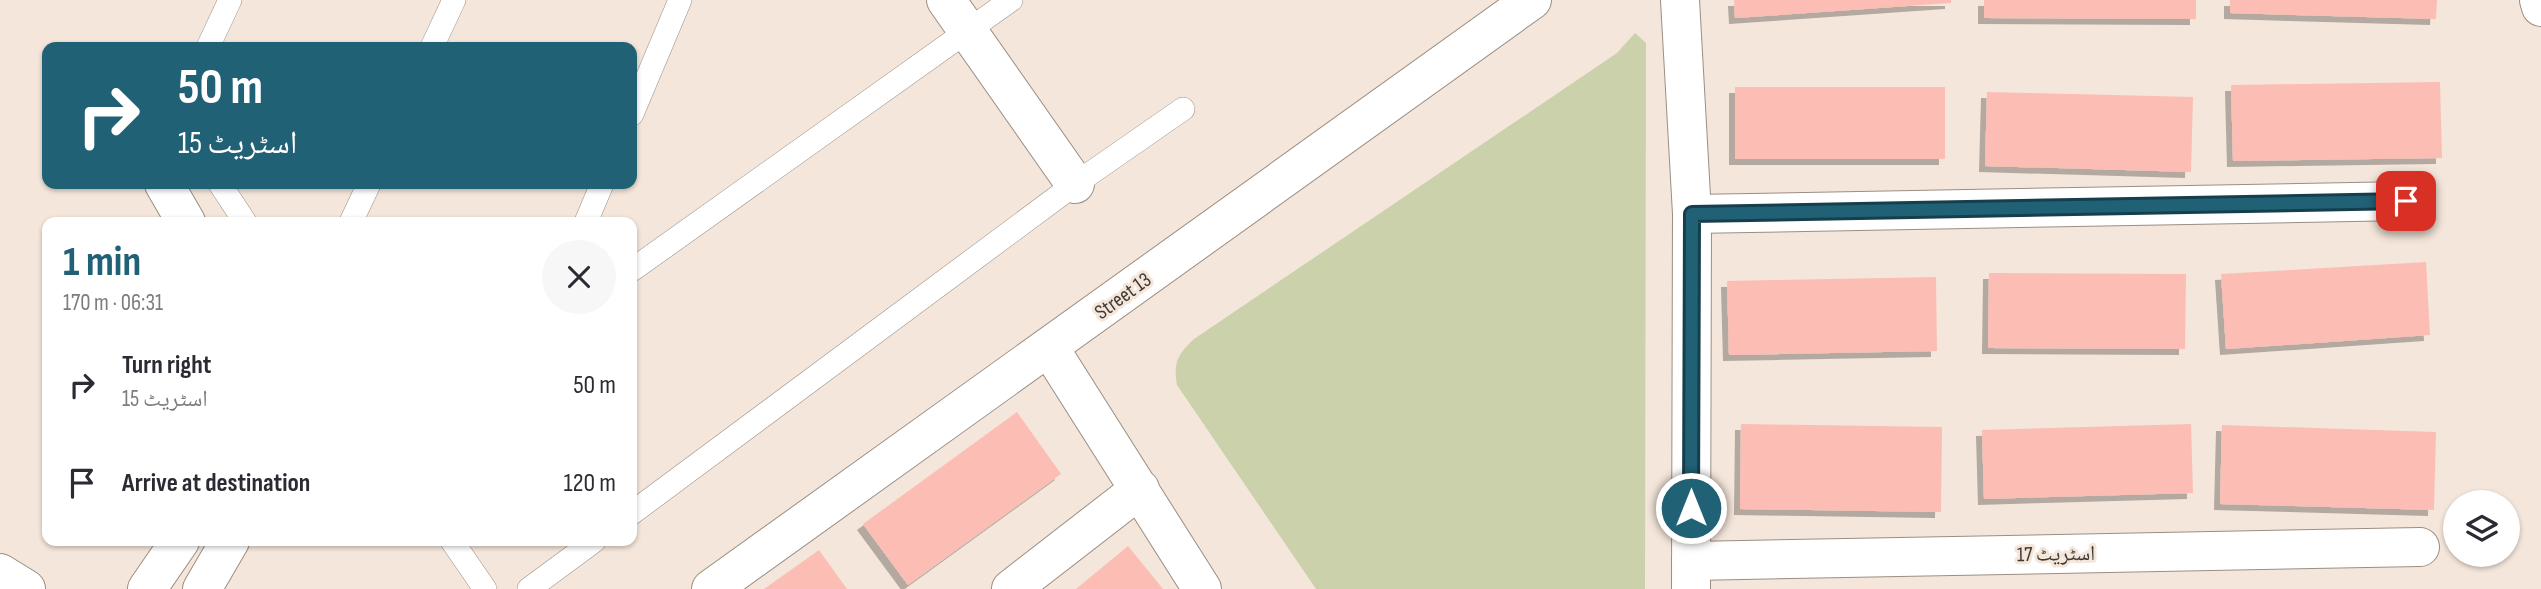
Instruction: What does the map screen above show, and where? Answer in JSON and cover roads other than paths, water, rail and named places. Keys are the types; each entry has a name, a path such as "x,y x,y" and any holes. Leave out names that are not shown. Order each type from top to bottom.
{"street":[{"name":"Street 13","path":"711,589 1050,349 1532,0"},
{"path":"1680,0 1692,214 1691,575"},
{"path":"2539,0 2541,7"},
{"path":"956,15 1075,184"},
{"path":"167,189 183,217"},
{"path":"1692,214 2406,201"},
{"path":"1050,349 1202,589"},
{"path":"1011,589 1140,489"},
{"path":"147,589 177,546"},
{"path":"202,589 227,546"},
{"name":"اسٹریٹ 17","path":"1691,575 2420,547"},
{"path":"0,573 26,589"}],"lane":[{"path":"210,42 230,0"},
{"path":"434,42 454,0"},
{"path":"637,102 680,0"},
{"path":"637,266 956,15 1011,0"},
{"path":"637,509 1075,184 1183,109"},
{"path":"223,189 242,217"},
{"path":"353,217 367,189"},
{"path":"588,217 600,189"},
{"path":"455,546 485,589"},
{"path":"529,589 587,546"}]}
